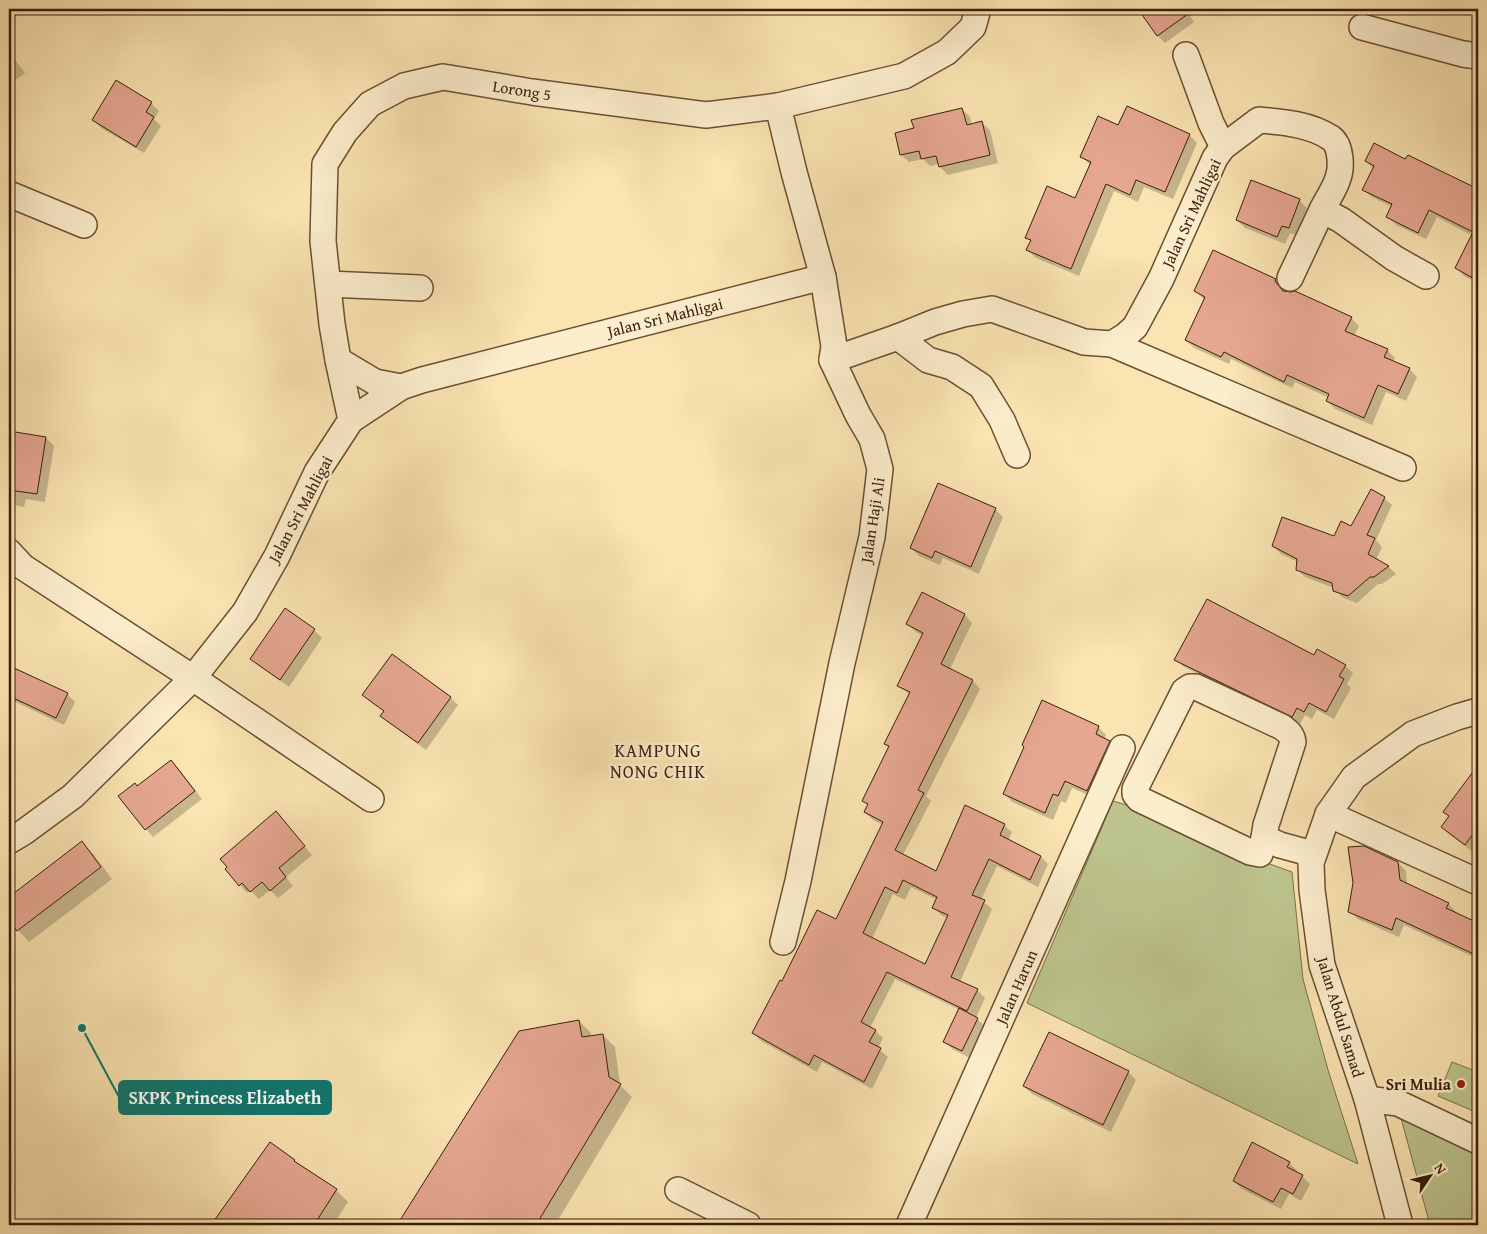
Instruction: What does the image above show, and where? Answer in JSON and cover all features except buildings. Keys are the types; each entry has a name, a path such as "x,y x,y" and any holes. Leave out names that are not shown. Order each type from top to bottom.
{"street":[{"name":"Lorong 5","path":"351,420 338,360 323,241 325,164 345,132 370,104 404,86 444,76 532,92 706,115 778,106 904,76 948,52 973,27 978,9"},
{"path":"1362,27 1463,54 1478,56"},
{"path":"1186,55 1211,123 1223,147"},
{"name":"Jalan Haji Ali","path":"778,106 822,277 834,346 832,360 849,398 872,439 880,469 872,537 842,663 798,881 782,942"},
{"name":"Jalan Sri Mahligai","path":"1112,344 1135,327 1161,279 1215,158 1223,147 1259,120 1284,122 1310,128 1332,139 1341,157 1338,178 1290,278"},
{"path":"9,194 84,224"},
{"path":"1322,210 1341,220 1394,258 1426,276"},
{"name":"Jalan Sri Mahligai","path":"9,841 73,796 193,678 244,612 277,556 317,472 351,420 401,387 422,380 822,277"},
{"path":"328,284 420,288"},
{"path":"832,360 898,338 935,322 963,314 992,309 1084,342 1112,344 1403,468"},
{"path":"898,338 928,360 952,366 981,386 1002,420 1017,456"},
{"path":"338,360 375,382 401,387"},
{"path":"9,552 23,567 193,678 371,800"},
{"path":"1190,687 1196,687 1282,727 1293,738 1266,825 1264,838 1260,854 1250,852 1139,799 1135,794 1134,789 1184,691 1190,687"},
{"name":"Jalan Abdul Samad","path":"1400,1225 1367,1099 1322,965 1312,890 1311,863 1328,814 1354,778 1413,734 1456,717 1478,711"},
{"name":"Jalan Harun","path":"909,1225 1122,748"},
{"path":"1328,814 1478,882"},
{"path":"1264,838 1280,845 1313,854"},
{"path":"1367,1099 1398,1103 1478,1141"},
{"path":"678,1190 748,1225"}],"green space":[{"path":"1113,801 1167,817 1237,852 1292,872 1303,979 1328,1070 1358,1164 1027,1003"},
{"name":"Sri Mulia","path":"1452,1062 1478,1072 1478,1113 1438,1096"},
{"path":"1401,1118 1478,1152 1478,1225 1430,1225"}],"place":[{"name":"SKPK Princess Elizabeth","path":"82,1028"},
{"name":"Sri Mulia","path":"1461,1084"}],"district":[{"name":"KAMPUNG NONG CHIK","path":"658,760"}]}
